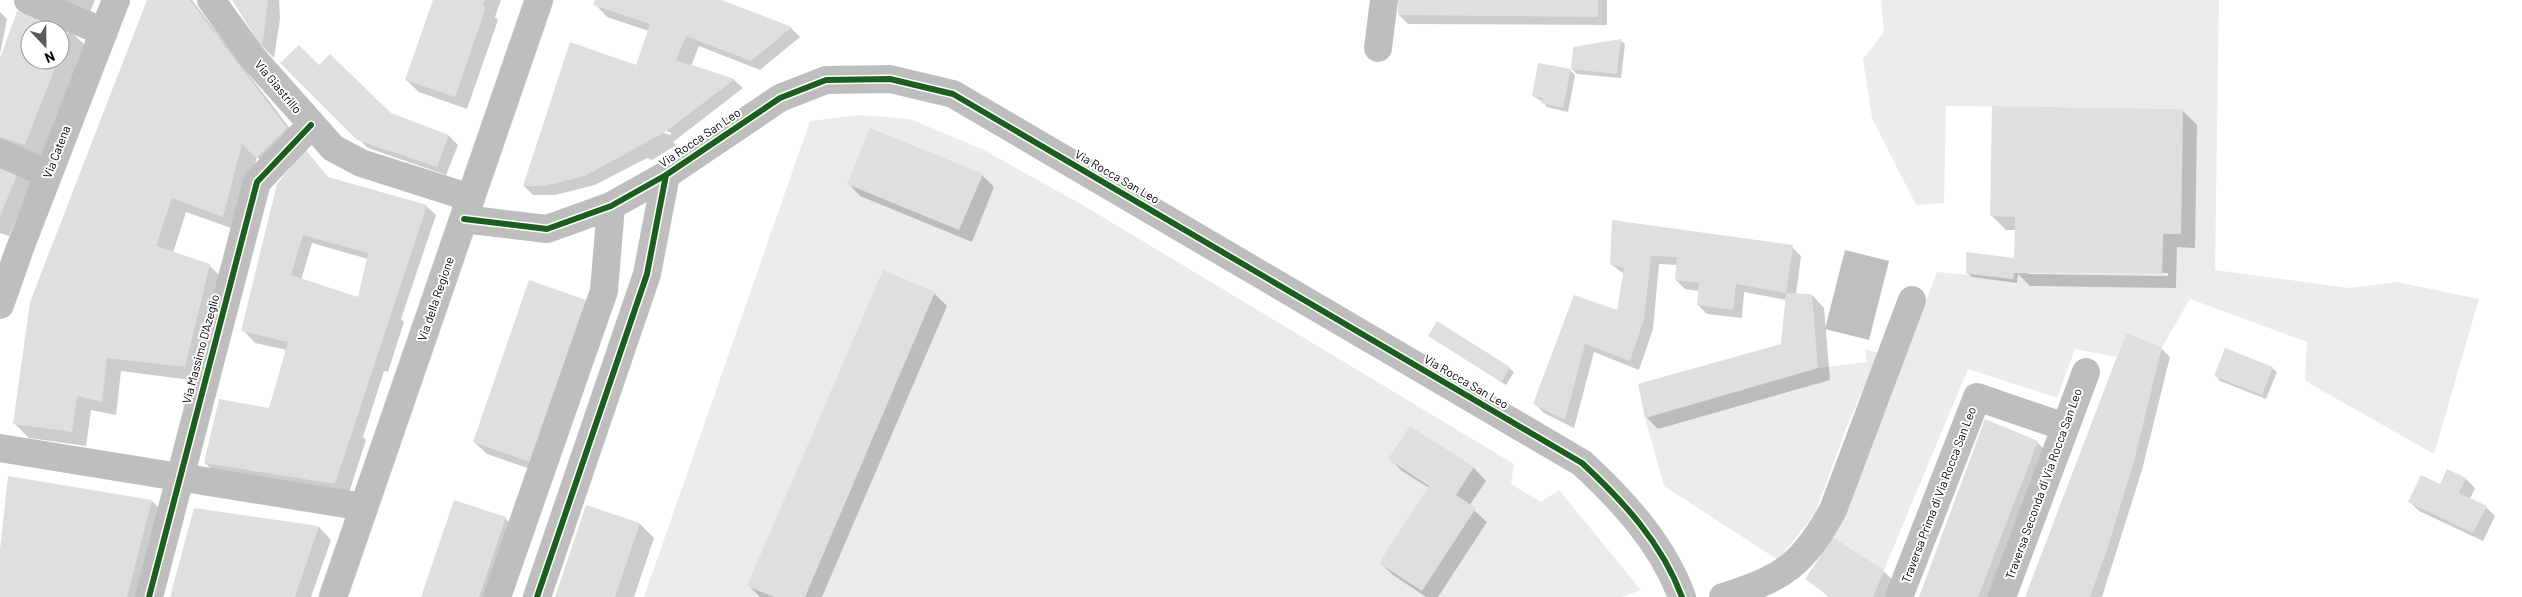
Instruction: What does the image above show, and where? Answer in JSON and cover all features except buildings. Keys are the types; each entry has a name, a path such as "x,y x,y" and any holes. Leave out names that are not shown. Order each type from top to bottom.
{"street":[{"path":"28,0 104,32"},
{"name":"Via Catena","path":"0,305 10,244 48,174 116,0"},
{"name":"Via Giastrillo","path":"211,0 253,58 333,148 362,164 467,208"},
{"name":"Via della Regione","path":"333,597 538,0"},
{"path":"1378,48 1384,0"},
{"name":"Via Rocca San Leo","path":"467,208 547,229 611,206 666,175 780,98 826,80 890,79 953,94 1582,463 1620,498 1649,535 1682,597"},
{"name":"Via Massimo D'Azeglio","path":"149,597 256,182 311,125"},
{"path":"0,153 48,174"},
{"path":"536,597 647,274 666,175"},
{"path":"497,597 604,291 611,206"},
{"path":"1723,597 1753,588 1776,576 1801,559 1815,541 1833,510 1912,300"},
{"name":"Traversa Seconda di Via Rocca San Leo","path":"2002,597 2086,372"},
{"name":"Traversa Prima di Via Rocca San Leo","path":"1899,597 1977,397 2065,426"},
{"path":"0,448 364,507"}],"shaded area":[{"path":"1881,0 2219,0 2215,270 2349,288 2397,282 2479,299 2434,454 2305,381 2307,342 2190,299 2162,347 2126,333 2116,357 2075,349 2057,398 1968,369 1884,570 1833,537 1869,451 1937,272 2013,279 2014,273 2162,274 2163,234 2181,234 2183,109 1946,106 1944,203 1916,205 1872,118 1863,59 1884,32"},
{"path":"859,115 910,119 982,149 1081,204 1514,464 1511,484 1541,502 1559,490 1641,590 1622,597 644,597 810,121"},
{"path":"1845,250 1889,261 1869,340 1825,329"},
{"path":"1865,349 1879,353 1847,426 1815,513 1778,560 1664,486 1645,418 1818,368 1867,362"}],"cycle path":[{"path":"464,219 547,229 611,206 666,175 780,98 826,80 890,79 953,94 1582,463 1612,492 1640,524 1664,559 1682,597"},
{"path":"149,597 257,182 311,125"},
{"path":"537,597 647,274 666,175"}]}
